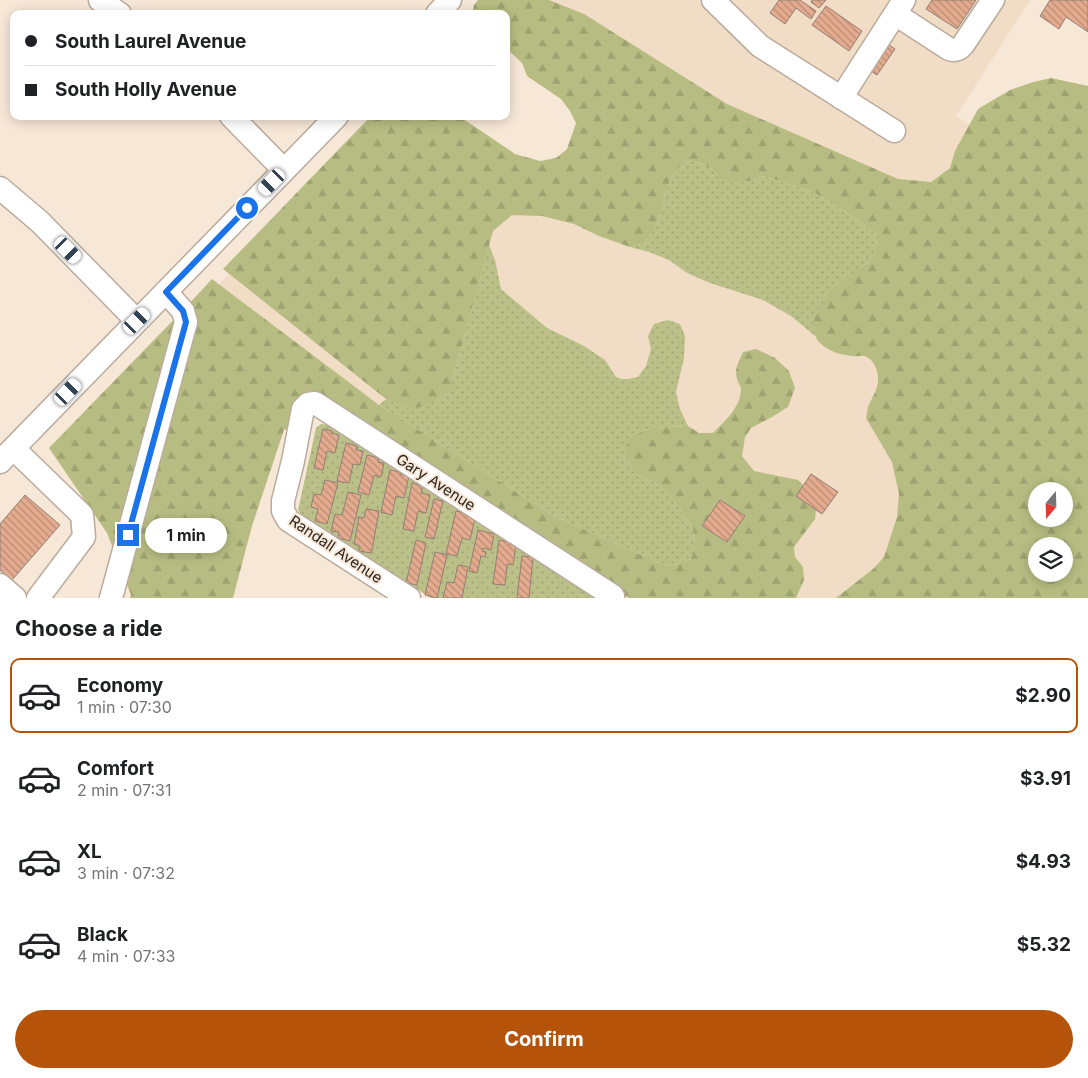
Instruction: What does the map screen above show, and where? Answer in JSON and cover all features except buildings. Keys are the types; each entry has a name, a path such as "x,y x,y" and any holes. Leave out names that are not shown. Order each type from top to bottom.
{"street":[{"path":"100,0 114,10"},
{"path":"441,10 450,0"},
{"path":"713,0 760,46 894,130"},
{"path":"841,98 900,7 949,49 957,50 963,45 993,0"},
{"path":"235,120 284,170"},
{"path":"38,598 84,537 82,515 7,455 333,120"},
{"path":"0,188 40,222 137,321"},
{"path":"111,598 186,322 183,311 166,292"},
{"name":"Gary Avenue","path":"293,461 303,409 308,404 314,403 612,597"},
{"name":"Randall Avenue","path":"293,461 283,501 283,511 288,520 409,598"},
{"path":"0,585 15,598"}],"shaded area":[{"path":"533,0 1030,0 956,116 985,136 914,245"},
{"path":"626,68 963,435 857,598 650,598 201,303 376,120 389,120 546,192"}],"green space":[{"path":"478,0 549,0 584,14 727,104 898,179 931,182 950,168 955,151 978,109 1010,90 1051,78 1088,86 1088,598 836,598 873,569 884,557 897,517 899,494 892,462 866,418 868,407 877,385 878,375 876,367 871,360 864,356 840,354 827,348 817,339 813,327 816,315 830,292 869,262 876,247 878,237 863,223 815,193 764,176 750,181 733,182 719,177 711,168 697,161 683,162 672,176 655,228 644,243 630,247 599,236 574,224 542,216 512,215 493,231 454,374 448,389 437,400 421,407 407,408 386,399 223,269 367,120 465,120 515,154 540,161 556,158 567,149 576,123 561,99 527,76 522,63 510,52 510,10 473,10"},
{"path":"697,161 711,168 719,177 749,181 764,176 815,193 863,223 878,237 877,248 872,258 860,271 847,278 813,326 815,336 791,316 763,300 710,283 687,273 669,260 630,247 644,243 655,228 672,176 683,162"},
{"path":"489,245 495,260 501,289 547,328 584,346 605,360 616,377 628,379 638,377 646,366 651,349 648,336 654,324 668,320 680,324 685,336 684,358 676,392 680,409 688,426 652,428 633,435 636,474 658,484 680,508 694,531 695,546 690,561 668,566 554,516 379,405 386,399 407,408 454,374"},
{"path":"212,279 379,405 554,516 668,566 690,561 695,546 694,531 680,508 658,484 636,474 624,449 633,435 652,428 688,426 699,433 713,433 731,414 738,403 741,387 736,372 743,352 756,349 775,358 789,371 795,388 788,407 751,428 745,437 742,456 754,471 798,480 817,500 815,519 794,547 795,557 803,567 804,580 796,598 629,598 319,413 284,430 252,526 233,598 130,598 131,595 107,533 49,448"},
{"path":"321,424 329,425 595,598 431,598 301,514 298,510 316,428"}],"route":[{"path":"128,535 186,322 183,311 166,292 247,208"}]}
